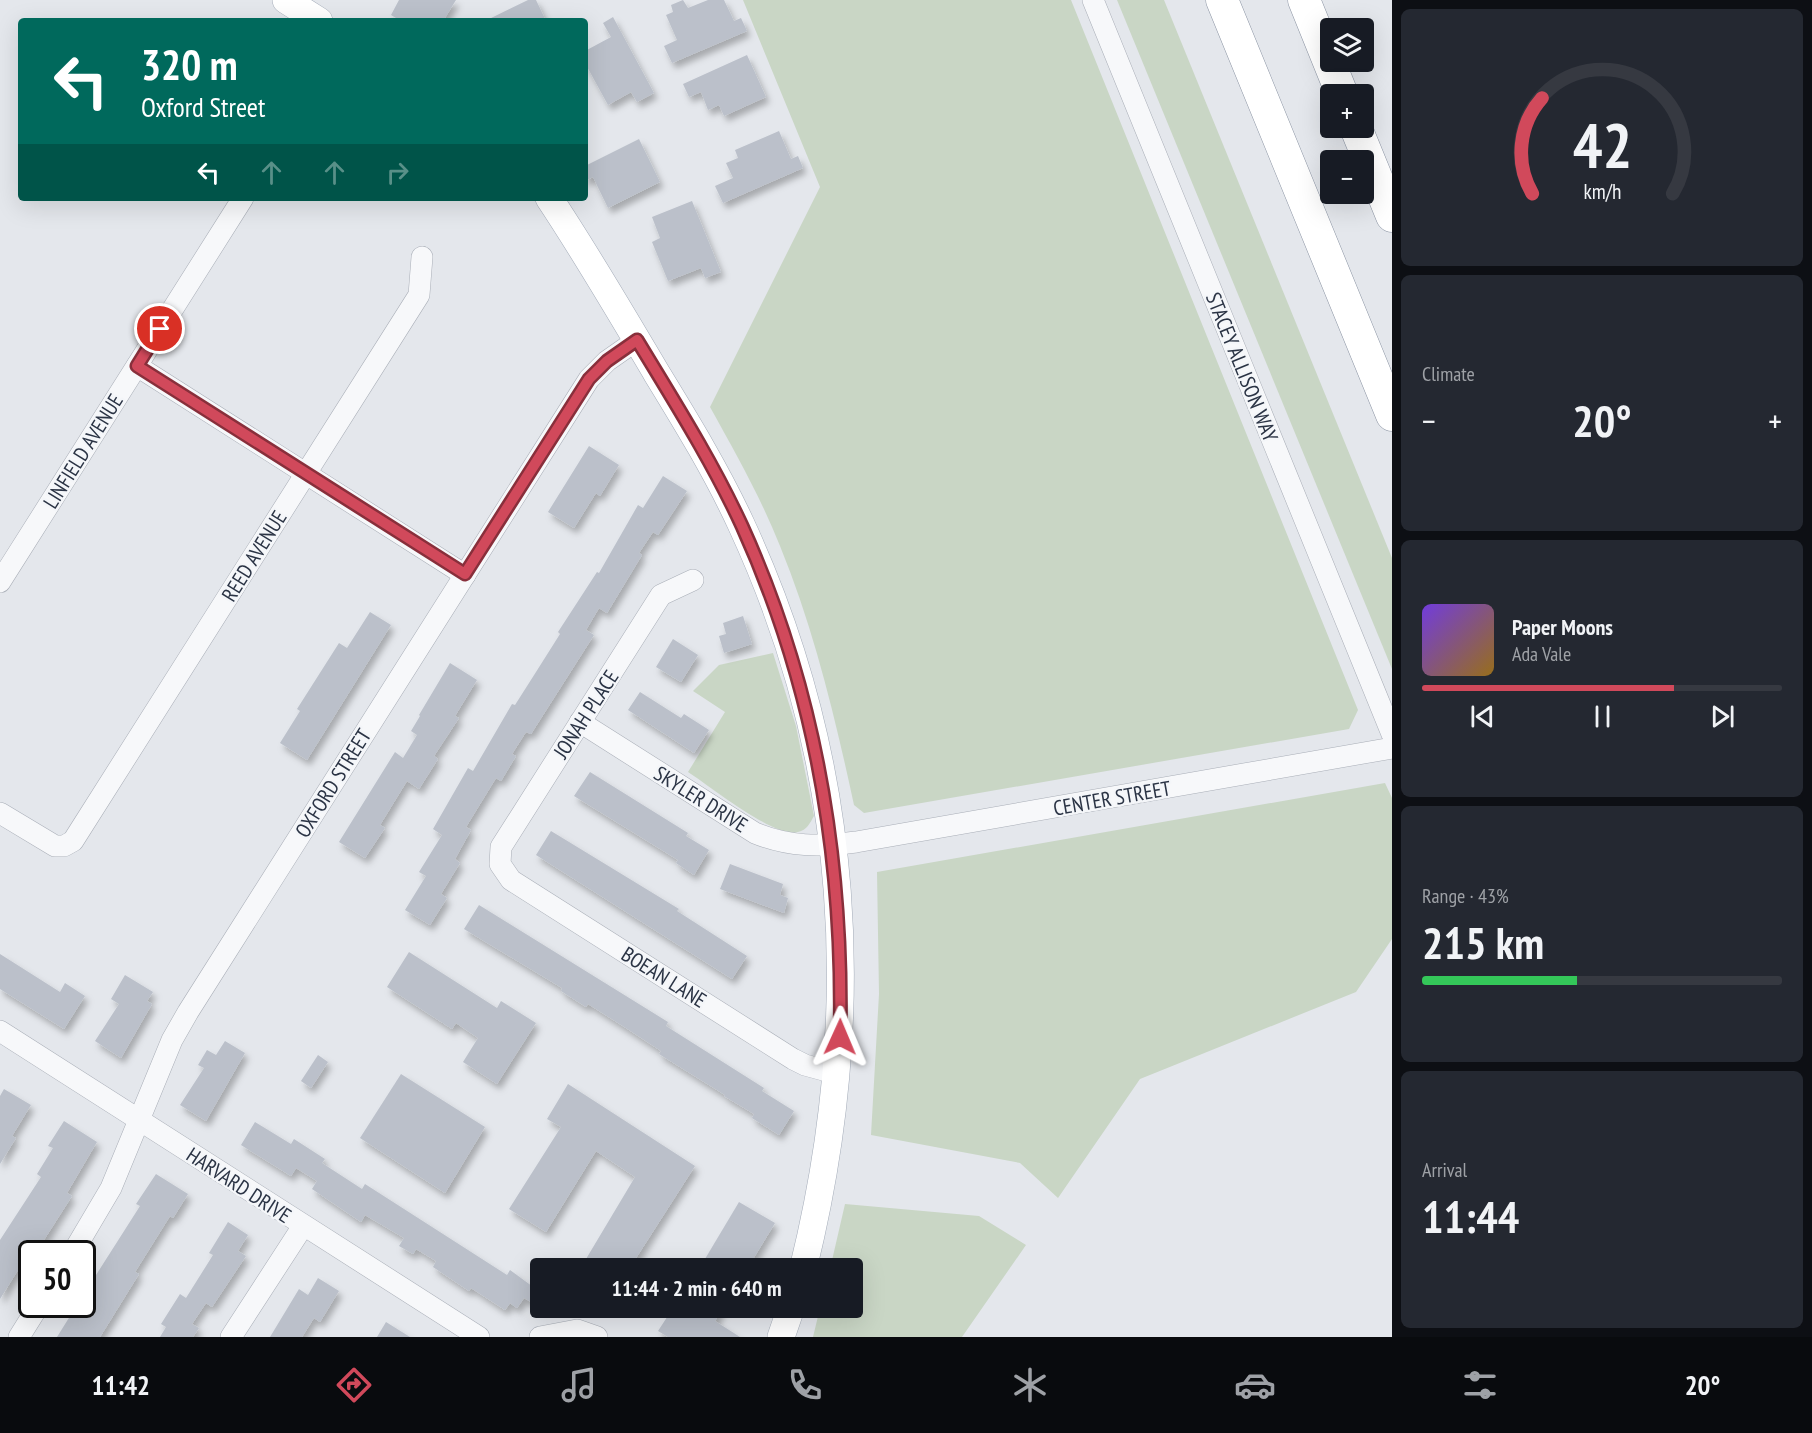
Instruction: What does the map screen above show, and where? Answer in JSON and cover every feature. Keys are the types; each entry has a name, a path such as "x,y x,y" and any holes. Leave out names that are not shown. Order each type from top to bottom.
{"highway":[{"path":"1222,0 1392,415"},
{"path":"1304,0 1338,84"},
{"path":"1360,138 1392,216"}],"main road":[{"path":"286,0 314,18"},
{"path":"551,201 713,466 769,590 794,663 810,723 833,845 842,996 838,1074 824,1177 806,1258"},
{"path":"781,1337 788,1318"}],"street":[{"name":"STACEY ALLISON WAY","path":"1093,0 1392,734"},
{"name":"LINFIELD AVENUE","path":"0,582 241,201"},
{"name":"REED AVENUE","path":"0,813 55,846 64,846 73,841 419,295 422,257"},
{"name":"OXFORD STREET","path":"80,1240 111,1188 172,1040 188,1012 589,379 607,361 637,340"},
{"path":"137,366 465,574"},
{"name":"JONAH PLACE","path":"500,864 501,847 661,595 693,580"},
{"name":"SKYLER DRIVE","path":"580,722 755,833 778,842 833,845"},
{"name":"CENTER STREET","path":"833,845 1392,748"},
{"name":"BOEAN LANE","path":"500,864 511,880 793,1059 805,1065 838,1074"},
{"name":"HARVARD DRIVE","path":"1,1033 303,1226 452,1330 479,1337"},
{"path":"231,1337 303,1226"},
{"path":"19,1337 31,1318"},
{"path":"540,1337 577,1330 597,1337"}],"green space":[{"path":"743,0 1071,0 1358,710 1349,729 864,813 854,805 823,674 792,577 773,528 710,407 820,187"},
{"path":"1117,0 1164,0 1392,558 1392,669"},
{"path":"773,653 796,726 814,816 806,828 798,832 774,828 759,820 688,772 725,712 693,691 719,665"},
{"path":"1385,783 1392,798 1392,939 1356,992 1140,1079 1058,1198 1020,1163 871,1135 879,994 877,872"},
{"path":"845,1204 979,1216 1026,1245 962,1337 813,1337 818,1318 863,1318 863,1258 833,1258"}],"building":[{"path":"399,0 456,0 445,18 396,18 391,15"},
{"path":"528,0 536,0 545,18 491,18"},
{"path":"683,0 688,8 708,0 724,0 734,21 741,18 747,31 672,63 664,46 677,40 666,15 673,12 671,5"},
{"path":"613,17 654,93 637,102 631,92 608,105 588,68 588,49 611,37 603,23"},
{"path":"747,55 766,97 724,116 719,105 708,110 701,92 689,97 683,84"},
{"path":"779,131 791,159 798,156 803,168 723,203 715,186 733,178 726,163 738,158 735,150"},
{"path":"639,139 660,182 608,208 593,177 588,180 588,164"},
{"path":"692,201 721,272 705,278 701,268 668,281 652,242 660,238 652,217"},
{"path":"589,446 619,465 600,496 596,493 574,528 548,512"},
{"path":"663,476 687,491 658,535 653,532 639,553 642,555 607,613 599,608 586,630 594,635 531,734 526,732 512,754 516,756 501,781 496,778 466,827 471,830 455,859 460,863 441,894 447,898 430,925 405,910 426,876 419,872 442,835 433,829 468,768 473,771 512,704 515,705 560,634 558,632 597,572 599,573 638,505 643,508"},
{"path":"370,612 391,625 307,760 280,743 300,711 297,709 339,643 347,648"},
{"path":"743,616 752,644 724,653 719,636 726,634 723,623"},
{"path":"673,639 698,655 681,682 656,667"},
{"path":"450,663 477,680 455,716 459,718 434,756 438,759 419,789 407,781 380,825 385,828 365,858 339,842 395,752 403,758 417,735 411,731"},
{"path":"640,692 681,718 684,714 709,730 694,753 628,710"},
{"path":"590,772 688,833 686,836 709,850 694,875 676,863 678,860 574,796"},
{"path":"551,831 679,909 677,911 747,956 732,979 536,855"},
{"path":"730,864 783,884 780,895 788,898 784,913 720,889"},
{"path":"479,905 668,1022 666,1026 764,1088 762,1091 794,1111 779,1135 752,1118 754,1114 659,1054 661,1051 626,1028 588,1004 586,1007 561,991 562,988 464,929"},
{"path":"409,952 497,1008 501,1001 536,1023 497,1084 463,1062 478,1038 456,1023 452,1029 387,987"},
{"path":"0,954 60,992 65,983 85,996 64,1029 0,989"},
{"path":"125,975 153,992 147,1001 152,1004 121,1058 95,1041 119,1004 111,999"},
{"path":"225,1041 245,1053 206,1121 180,1105 204,1068 198,1065 207,1050 216,1055"},
{"path":"318,1055 328,1062 311,1088 301,1081"},
{"path":"401,1074 485,1127 445,1193 360,1138"},
{"path":"568,1084 695,1166 636,1258 587,1258 635,1177 596,1151 546,1232 509,1209 561,1127 547,1119"},
{"path":"4,1089 31,1105 12,1136 16,1138 0,1164 0,1096"},
{"path":"64,1121 97,1142 67,1193 72,1196 44,1240 18,1240 18,1270 0,1299 0,1240 41,1177 37,1174 53,1148 48,1146"},
{"path":"255,1122 291,1144 294,1139 325,1159 322,1163 362,1189 365,1184 507,1275 510,1270 530,1285 530,1301 524,1298 517,1308 510,1303 505,1310 471,1288 469,1291 433,1267 436,1261 416,1249 413,1254 399,1246 404,1238 365,1215 361,1222 312,1189 317,1181 296,1168 291,1176 241,1145"},
{"path":"156,1174 188,1194 173,1218 170,1216 135,1272 139,1274 100,1337 57,1337 69,1318 96,1318 96,1275 140,1206 136,1204"},
{"path":"739,1202 775,1223 754,1258 706,1258"},
{"path":"228,1222 248,1235 238,1251 246,1256 212,1307 206,1303 192,1324 199,1328 193,1337 160,1337 166,1327 161,1324 180,1294 186,1298 213,1255 209,1253"},
{"path":"318,1278 339,1291 320,1322 314,1318 302,1337 270,1337 299,1289 308,1295"},
{"path":"666,1318 717,1318 715,1321 740,1337 668,1337 658,1331"},
{"path":"386,1322 410,1337 377,1337"}],"route":[{"path":"160,329 137,366 465,574 589,379 607,361 637,340 713,466 769,590 794,663 824,787 833,845 840,921 842,996 840,1037"}]}
